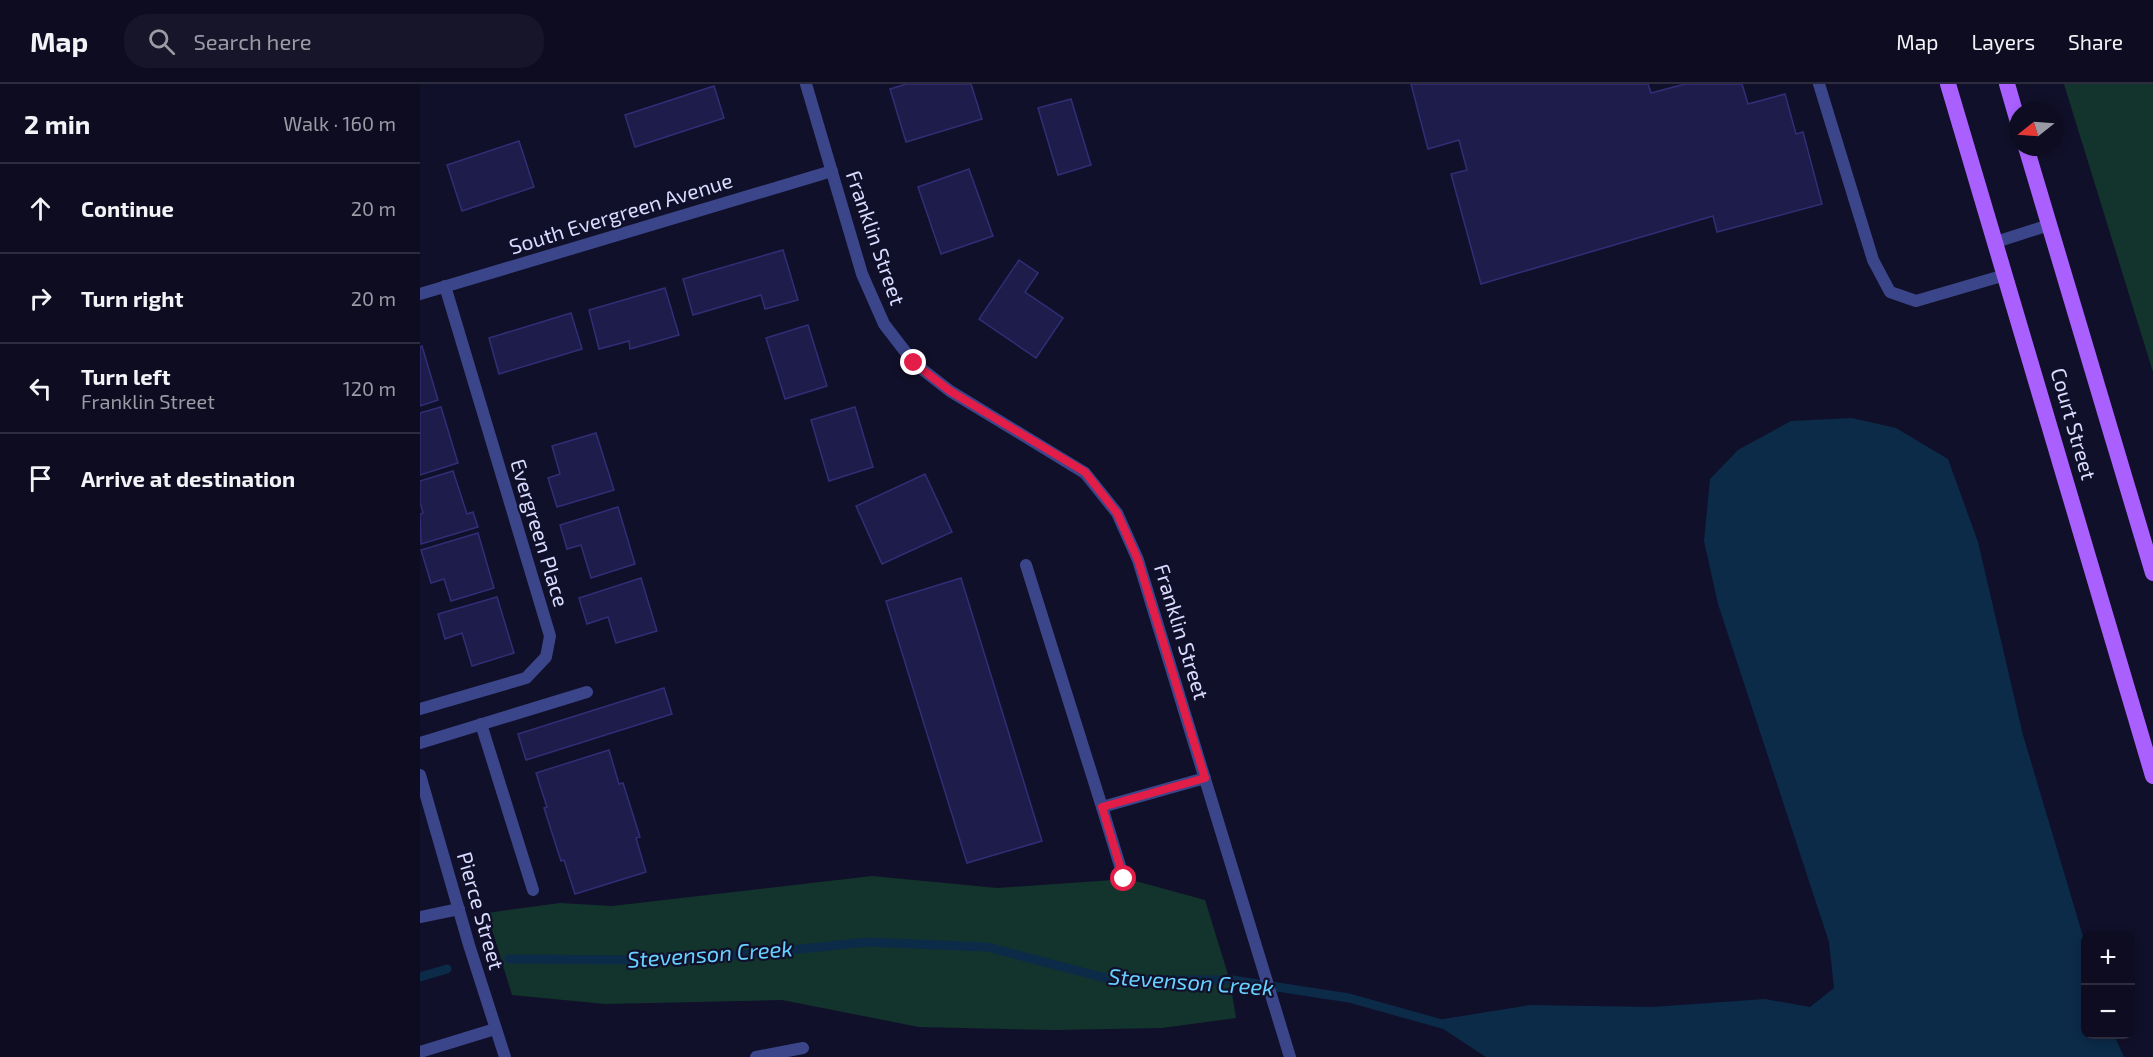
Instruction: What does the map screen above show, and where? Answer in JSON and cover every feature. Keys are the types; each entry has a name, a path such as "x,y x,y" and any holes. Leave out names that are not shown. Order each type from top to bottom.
{"main road":[{"name":"Court Street","path":"1948,84 2153,776"},
{"path":"2007,84 2012,102"},
{"name":"Court Street","path":"2029,156 2153,573"}],"street":[{"name":"Franklin Street","path":"806,84 862,274 884,324 914,363 950,391 1085,472 1117,513 1138,560 1290,1057"},
{"path":"1820,84 1873,260 1890,292 1916,302 2005,275"},
{"name":"South Evergreen Avenue","path":"420,294 832,171"},
{"path":"1996,242 2049,225"},
{"name":"Evergreen Place","path":"420,709 526,678 546,657 550,636 446,286"},
{"path":"1026,564 1124,879"},
{"path":"420,743 587,692"},
{"path":"481,724 533,890"},
{"name":"Pierce Street","path":"420,775 423,801 505,1057"},
{"path":"1102,807 1205,778"},
{"path":"420,917 459,909"},
{"path":"420,1052 495,1029"},
{"path":"756,1057 803,1048"}],"green space":[{"path":"2064,84 2153,84 2153,372"},
{"path":"872,876 997,888 1128,879 1205,900 1230,981 1236,1018 1162,1028 1054,1030 919,1027 782,1000 605,1004 512,995 487,913 560,903 612,906"}],"water":[{"path":"1852,418 1896,428 1948,459 1978,542 2023,735 2081,931 2081,1039 2116,1039 2124,1057 1486,1057 1431,1021 1530,1005 1652,1007 1765,999 1810,1007 1834,988 1829,942 1718,604 1704,541 1710,479 1738,450 1791,421"}],"building":[{"path":"906,84 971,84 982,119 906,142 890,89"},
{"path":"1411,84 1648,84 1651,93 1685,84 1742,84 1748,104 1785,94 1796,134 1803,132 1822,204 1717,232 1713,216 1481,284 1451,174 1467,170 1459,140 1428,149"},
{"path":"714,86 724,118 635,147 625,115"},
{"path":"1071,99 1091,165 1058,175 1038,108"},
{"path":"519,141 534,187 462,211 447,165"},
{"path":"969,169 993,236 941,254 918,187"},
{"path":"783,250 798,300 765,309 761,295 693,315 683,279"},
{"path":"1019,260 1038,273 1025,292 1063,318 1036,358 979,319"},
{"path":"665,288 679,335 630,349 629,341 599,349 589,310"},
{"path":"571,313 582,349 499,374 489,338"},
{"path":"808,325 827,386 785,399 766,338"},
{"path":"422,346 438,400 420,406 420,347"},
{"path":"441,407 458,463 420,475 420,413"},
{"path":"855,407 873,467 829,481 811,420"},
{"path":"596,433 614,490 557,507 548,478 560,474 552,446"},
{"path":"453,471 467,514 473,512 478,527 421,544 420,514 423,513 420,502 420,481"},
{"path":"925,474 952,532 882,564 856,506"},
{"path":"618,507 635,564 591,578 581,545 567,549 560,525"},
{"path":"478,533 494,588 451,601 444,579 431,583 421,550"},
{"path":"641,578 657,631 616,643 608,617 587,624 579,598"},
{"path":"961,578 1042,841 967,863 886,601"},
{"path":"497,597 514,653 472,666 462,633 445,639 438,614"},
{"path":"664,688 672,714 526,760 518,734"},
{"path":"609,750 619,784 623,783 640,837 636,838 646,872 575,894 564,860 561,861 544,808 547,807 536,773"}],"waterway":[{"name":"Stevenson Creek","path":"509,959 637,960 743,955 867,942 987,947 1113,980 1232,980 1349,998 1442,1024"},
{"name":"Stevenson Creek","path":"420,977 447,969"}],"route":[{"path":"914,363 950,391 1085,472 1117,513 1138,560 1205,778 1102,807 1124,879"}]}
